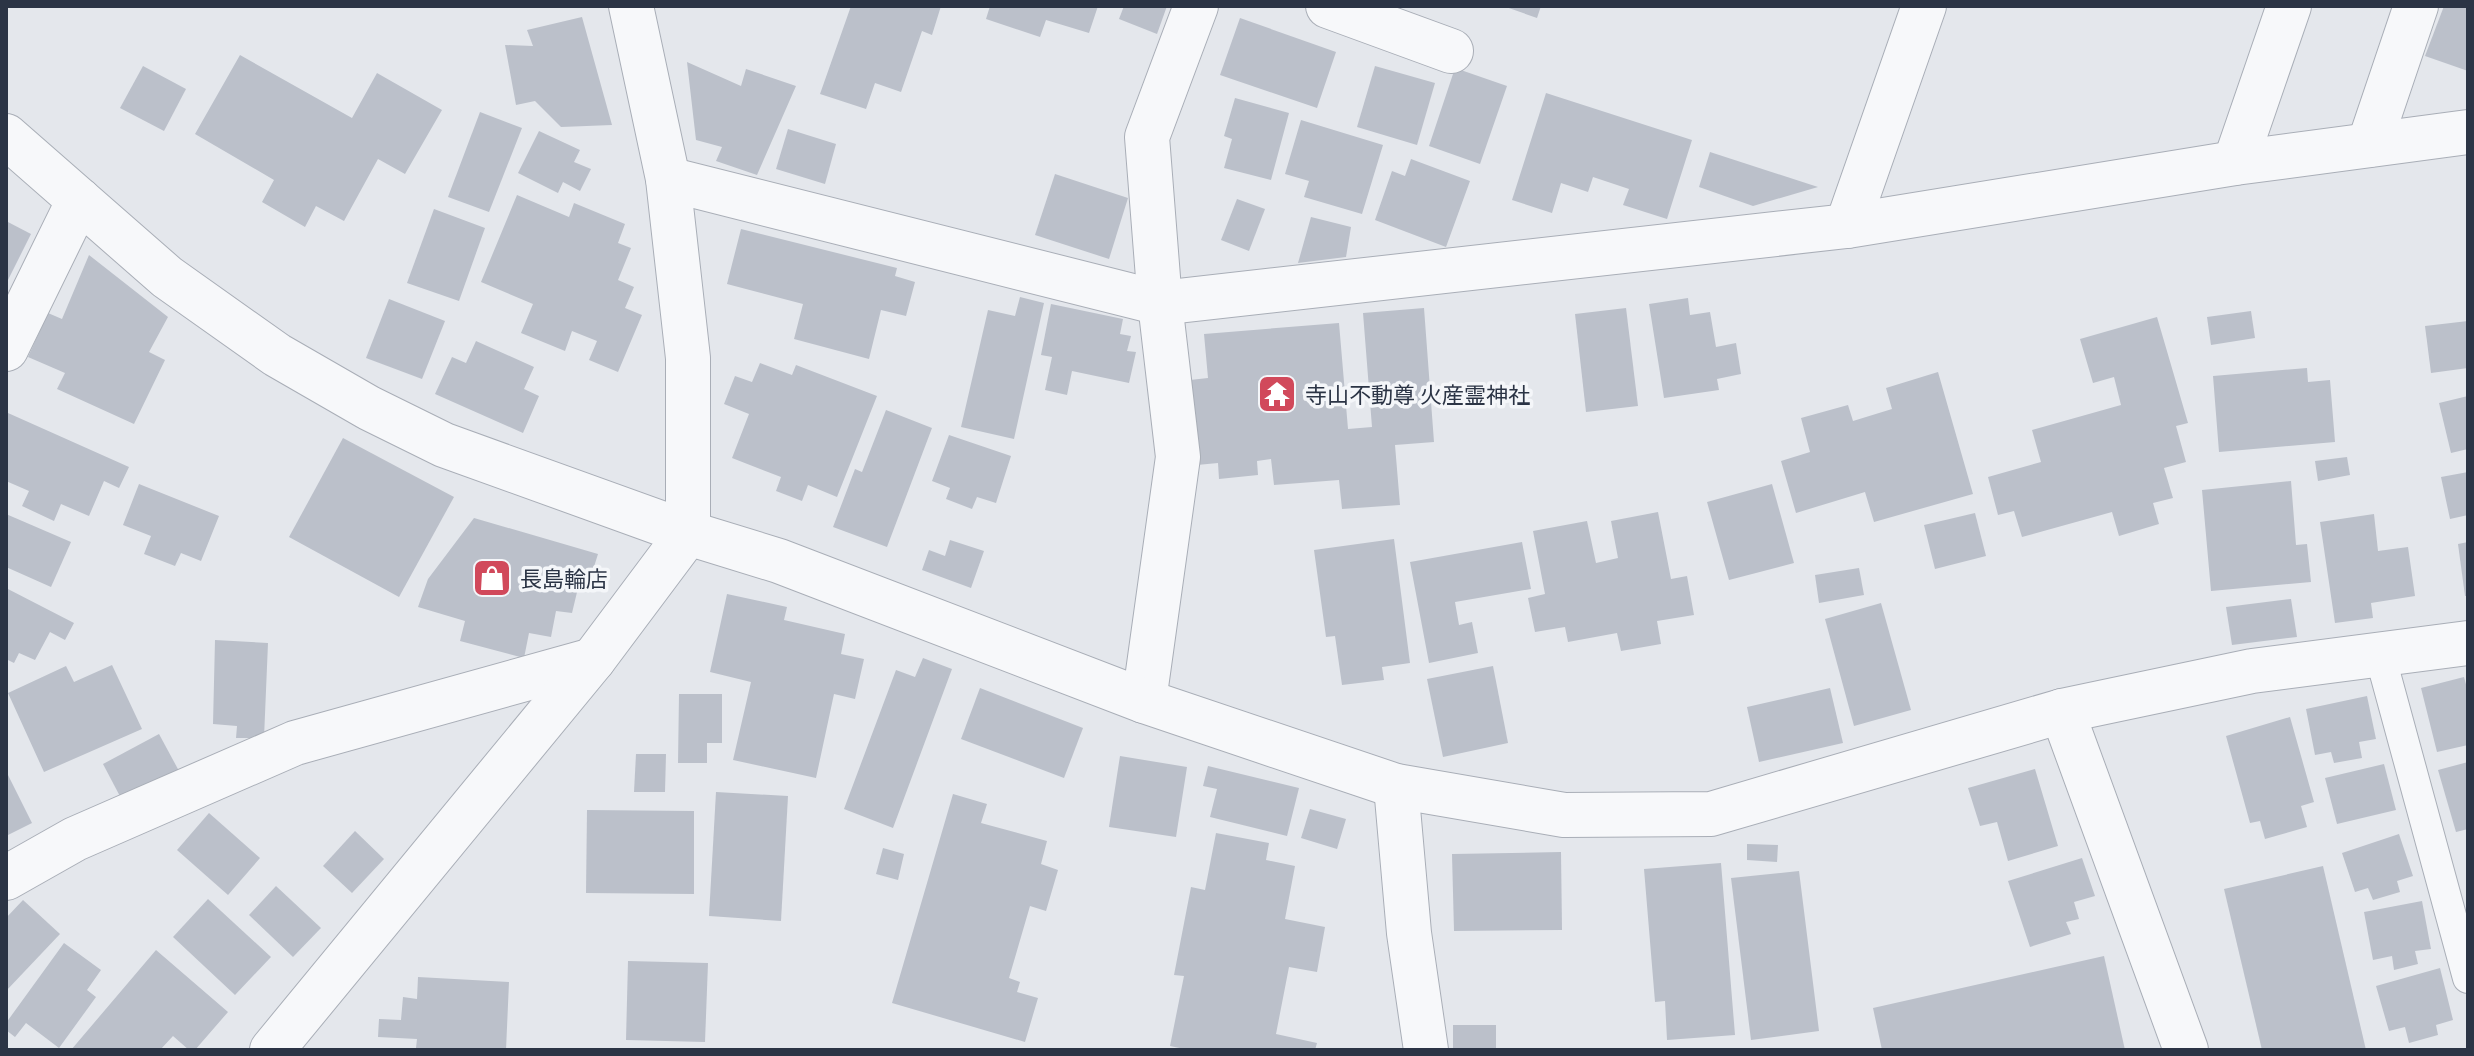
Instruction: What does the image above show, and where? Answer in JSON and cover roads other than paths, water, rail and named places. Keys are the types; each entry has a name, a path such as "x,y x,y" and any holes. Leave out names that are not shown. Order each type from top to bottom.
{"street":[{"path":"272,1050 593,660 688,533 688,358 668,179 631,6"},
{"path":"1144,701 1178,457 1160,303 1147,137 1196,6"},
{"path":"1328,6 1451,51"},
{"path":"1847,226 1924,6"},
{"path":"2235,163 2289,6"},
{"path":"2369,145 2416,6"},
{"path":"668,179 1160,303 1847,226 2235,163 2468,132"},
{"path":"6,136 179,286 277,355 369,408 444,445 688,533 779,561 1144,701 1396,786 1564,815 1711,814 2062,711 2252,671 2468,643"},
{"path":"6,349 79,200"},
{"path":"6,878 75,839 295,743 593,660"},
{"path":"2062,711 2186,1050"},
{"path":"1396,786 1409,933 1426,1050"}],"lane":[{"path":"2380,655 2468,978"}],"place":[{"name":"寺山不動尊 火産霊神社","path":"1277,394"},
{"name":"長島輪店","path":"492,578"}]}
